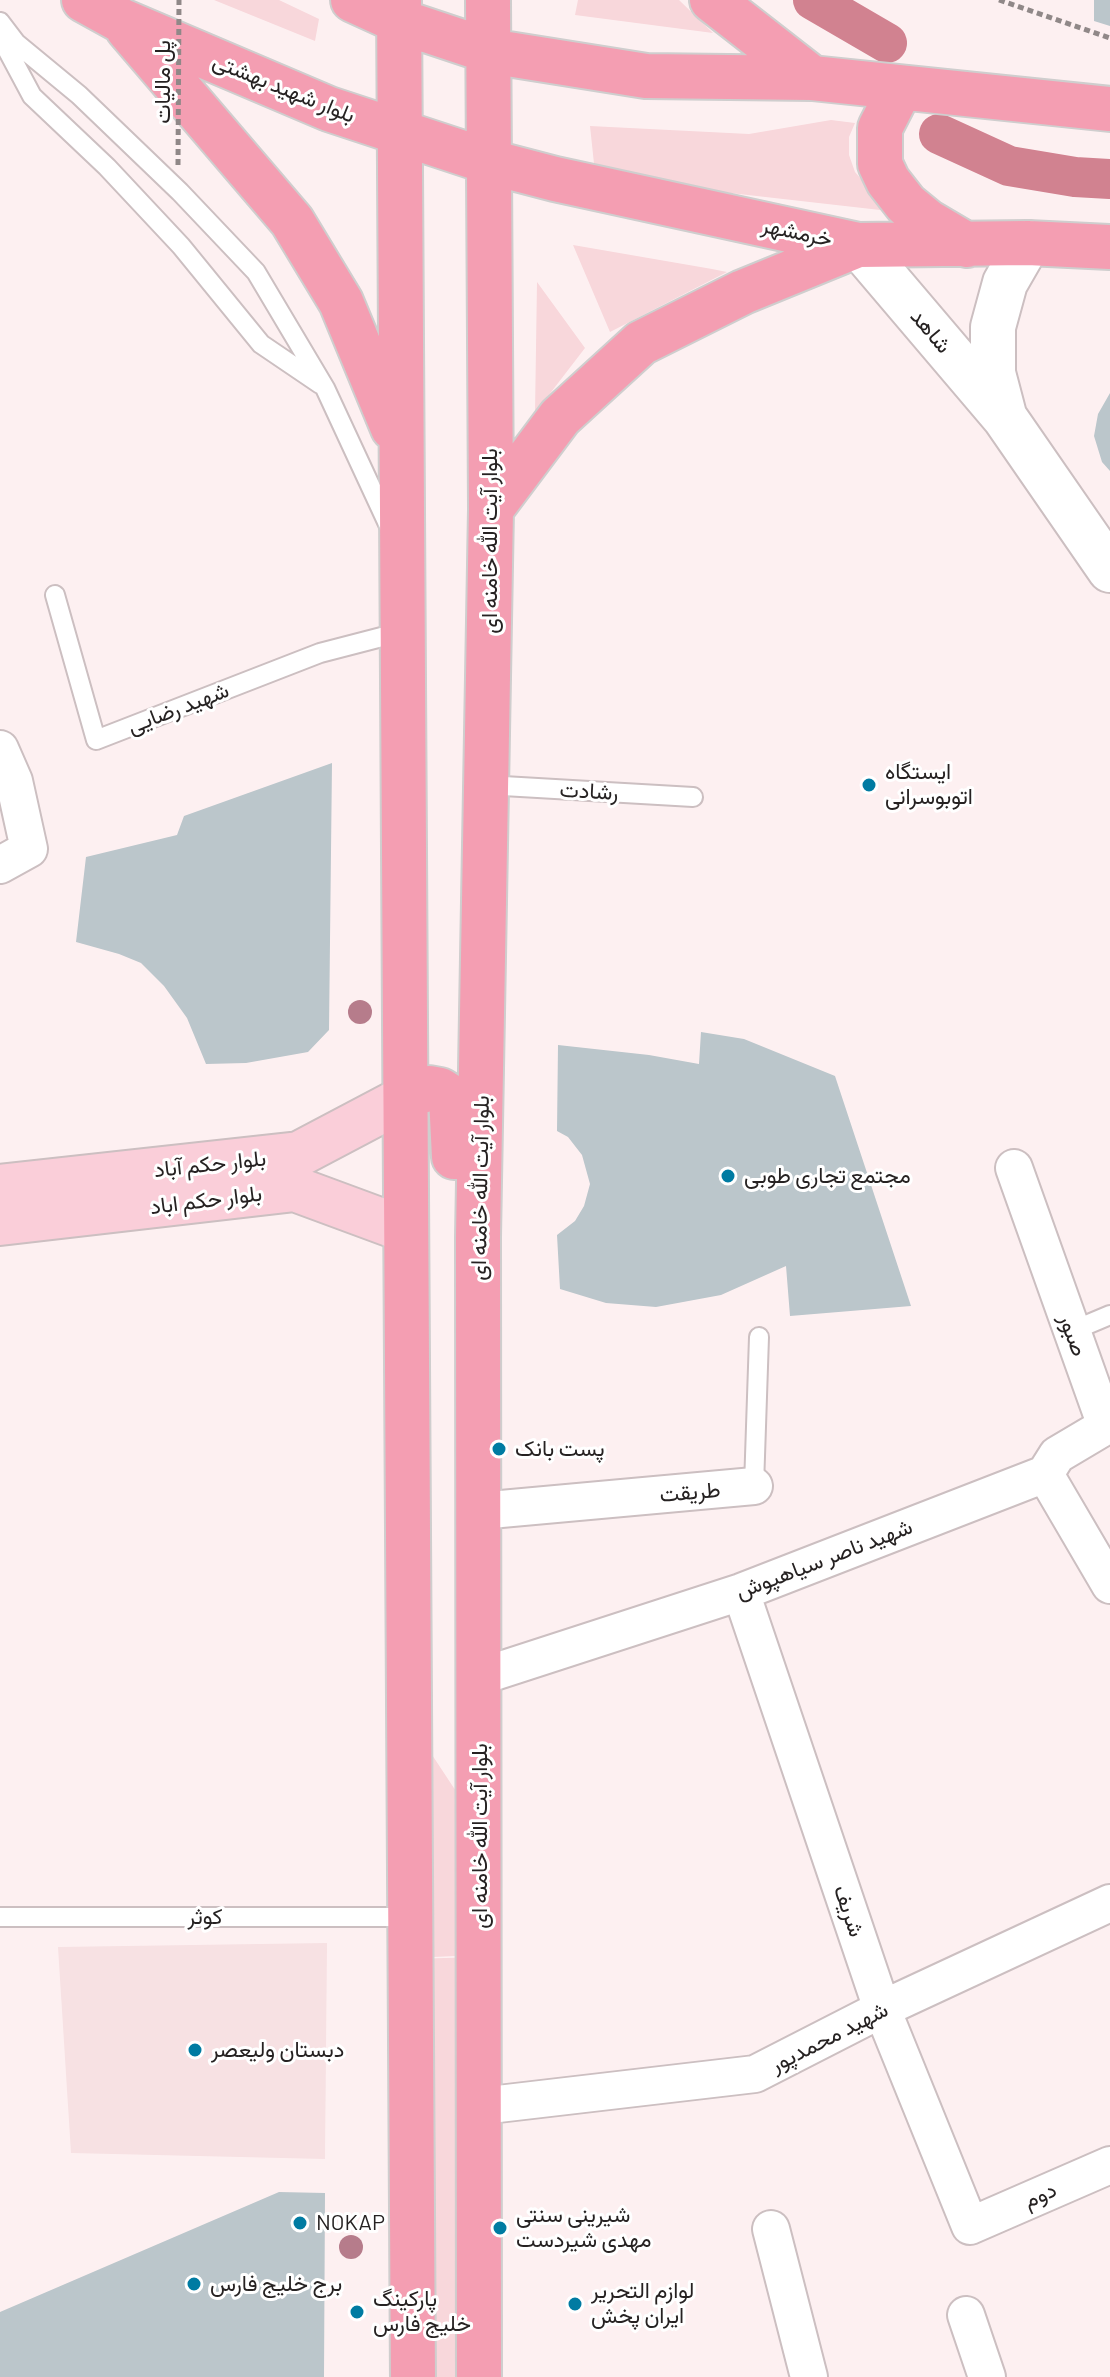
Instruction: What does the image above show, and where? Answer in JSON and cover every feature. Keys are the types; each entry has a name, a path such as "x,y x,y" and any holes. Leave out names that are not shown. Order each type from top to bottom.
{"main road":[{"name":"بلوار شهید بهشتی","path":"84,0 122,21 329,109 490,162"},
{"path":"353,0 399,10 489,51 646,76 812,78 1110,109"},
{"name":"بلوار آیت الله خامنه ای","path":"479,2377 478,1237 491,509 488,0"},
{"path":"712,0 812,78"},
{"path":"399,10 413,2377"},
{"path":"122,21 292,221 341,302 403,450"},
{"path":"900,89 880,128 878,144 884,172 906,204 928,222 967,245"},
{"name":"خرمشهر","path":"490,162 858,245 1028,243 1110,247"},
{"path":"491,509 560,417 641,343 743,292 858,245"},
{"path":"407,1097 429,1088 451,1097 455,1168 453,1287 456,1402 478,1502"},
{"name":"بلوار حکم آباد","path":"0,1187 299,1154 407,1097"},
{"name":"بلوار حکم اباد","path":"0,1223 295,1189 406,1230"}],"street":[{"name":"شاهد","path":"1005,418 993,373 993,327 1005,283 1028,243"},
{"name":"شاهد","path":"858,245 1005,418 1110,570"},
{"path":"0,749 14,781 29,849 0,865"},
{"name":"صبور","path":"1014,1168 1106,1426 1057,1455 1045,1474"},
{"path":"1045,1474 1110,1585"},
{"name":"شهید ناصر سیاهپوش","path":"479,1677 741,1592 1045,1474"},
{"name":"طریقت","path":"478,1502 754,1486"},
{"name":"شریف","path":"741,1592 882,2009 970,2226"},
{"name":"شهید محمدپور","path":"481,2106 755,2074 882,2009 1110,1903"},
{"name":"دوم","path":"970,2226 1110,2165"},
{"path":"771,2229 809,2377"},
{"path":"966,2315 987,2377"}],"lane":[{"path":"0,22 16,43 79,95 180,192 256,272 325,388 403,556"},
{"path":"0,36 32,96 107,167 181,246 261,344 325,388"},
{"name":"شهید رضایی","path":"55,595 96,740 320,653 404,632"},
{"name":"رشادت","path":"486,785 693,797"},
{"path":"1072,1331 1110,1315"},
{"name":"طریقت","path":"754,1486 759,1337"},
{"name":"کوثر","path":"0,1917 410,1917"}],"path":[{"name":"پل مالیات","path":"178,165 179,0"},
{"path":"999,0 1110,38"}],"shaded area":[{"path":"214,0 279,0 319,19 315,41"},
{"path":"578,0 679,0 713,33 575,15"},
{"path":"831,120 855,123 849,137 849,155 855,172 889,211 642,183 595,173 590,126 749,134"},
{"path":"573,245 712,269 727,272 610,332"},
{"path":"537,282 585,348 535,413"},
{"path":"411,1723 477,1823 478,1955 411,1958"},
{"name":"دبستان ولیعصر","path":"327,1943 325,2159 71,2153 58,1947"},
{"path":"480,1957 479,2377 413,2377 410,1959"}],"building":[{"path":"1094,0 1110,0 1110,26 1094,21"},
{"path":"1110,393 1110,471 1102,462 1094,436 1098,414"},
{"path":"332,763 329,1030 308,1052 246,1063 206,1064 187,1018 164,986 141,963 76,942 86,857 177,835 184,816"},
{"name":"مجتمع تجاری طوبی","path":"701,1032 744,1039 835,1076 911,1306 790,1316 786,1266 721,1295 656,1307 606,1303 560,1289 557,1235 575,1221 584,1206 590,1184 582,1155 568,1137 557,1131 558,1045 699,1064"},
{"name":"برج خلیج فارس","path":"279,2192 325,2193 324,2377 0,2377 0,2312"}],"waterway":[{"path":"813,0 887,43"},
{"path":"939,134 1009,166 1075,177 1110,179"}],"place":[{"name":"ایستگاه اتوبوسرانی","path":"869,785"},
{"name":"مجتمع تجاری طوبی","path":"728,1176"},
{"name":"پست بانک","path":"499,1449"},
{"name":"دبستان ولیعصر","path":"195,2050"},
{"name":"NOKAP","path":"300,2223"},
{"name":"شیرینی سنتی مهدی شیردست","path":"500,2228"},
{"name":"برج خلیج فارس","path":"194,2284"},
{"name":"لوازم التحریر ایران پخش","path":"575,2304"},
{"name":"پارکینگ خلیج فارس","path":"357,2312"}]}
